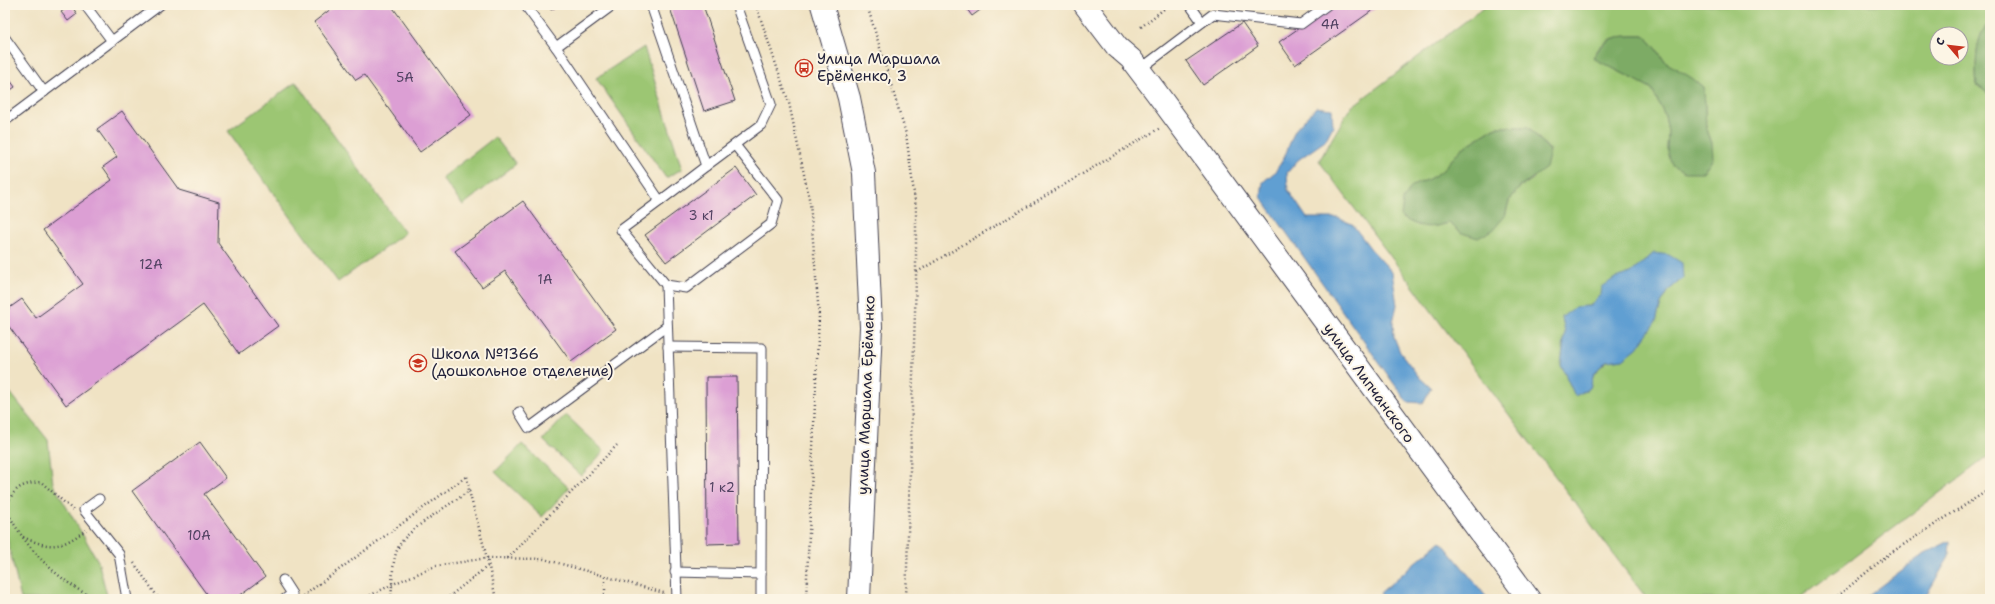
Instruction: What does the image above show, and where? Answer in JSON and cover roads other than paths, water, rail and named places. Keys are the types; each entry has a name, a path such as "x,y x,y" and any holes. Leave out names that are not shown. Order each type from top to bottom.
{"main road":[{"name":"улица Маршала Ерёменко","path":"822,5 849,98 864,173 871,327 859,599"},
{"path":"1085,5 1117,46 1135,64"},
{"path":"1099,5 1125,40 1135,64"},
{"name":"улица Липчанского","path":"1135,64 1529,599"}],"lane":[{"path":"85,5 112,41"},
{"path":"5,121 160,5"},
{"path":"525,5 556,47 660,200"},
{"path":"556,47 613,5"},
{"path":"651,5 706,166"},
{"path":"677,599 666,285 621,230 761,125 771,104 736,5"},
{"path":"1190,5 1202,22"},
{"path":"1135,64 1214,14 1301,24 1326,5"},
{"path":"5,38 44,92"},
{"path":"666,285 686,288 771,224 778,200 735,145"},
{"path":"519,412 529,428 668,326"},
{"path":"668,347 762,348 761,599"},
{"path":"100,499 84,510 119,554 127,599"},
{"path":"675,572 761,574"},
{"path":"283,580 292,594 285,599"}],"water":[{"path":"1316,107 1332,109 1333,126 1325,141 1298,160 1287,173 1288,190 1307,218 1338,218 1352,224 1371,249 1392,272 1397,305 1393,322 1394,337 1400,352 1419,377 1431,388 1423,403 1407,402 1261,197 1263,182 1275,172 1284,158 1295,130"},
{"path":"1654,253 1669,255 1682,263 1683,278 1669,290 1661,304 1656,321 1637,348 1623,359 1606,361 1594,373 1590,388 1575,396 1561,365 1565,333 1562,317 1575,307 1590,306 1601,294 1602,287 1615,278 1631,273"},
{"path":"1441,541 1488,599 1383,599 1380,593"},
{"path":"1950,541 1949,557 1924,599 1863,599 1925,553"}],"place":[{"name":"Улица Маршала Ерёменко, 3","path":"804,68"},
{"name":"Школа №1366 (дошкольное отделение)","path":"418,363"}]}
